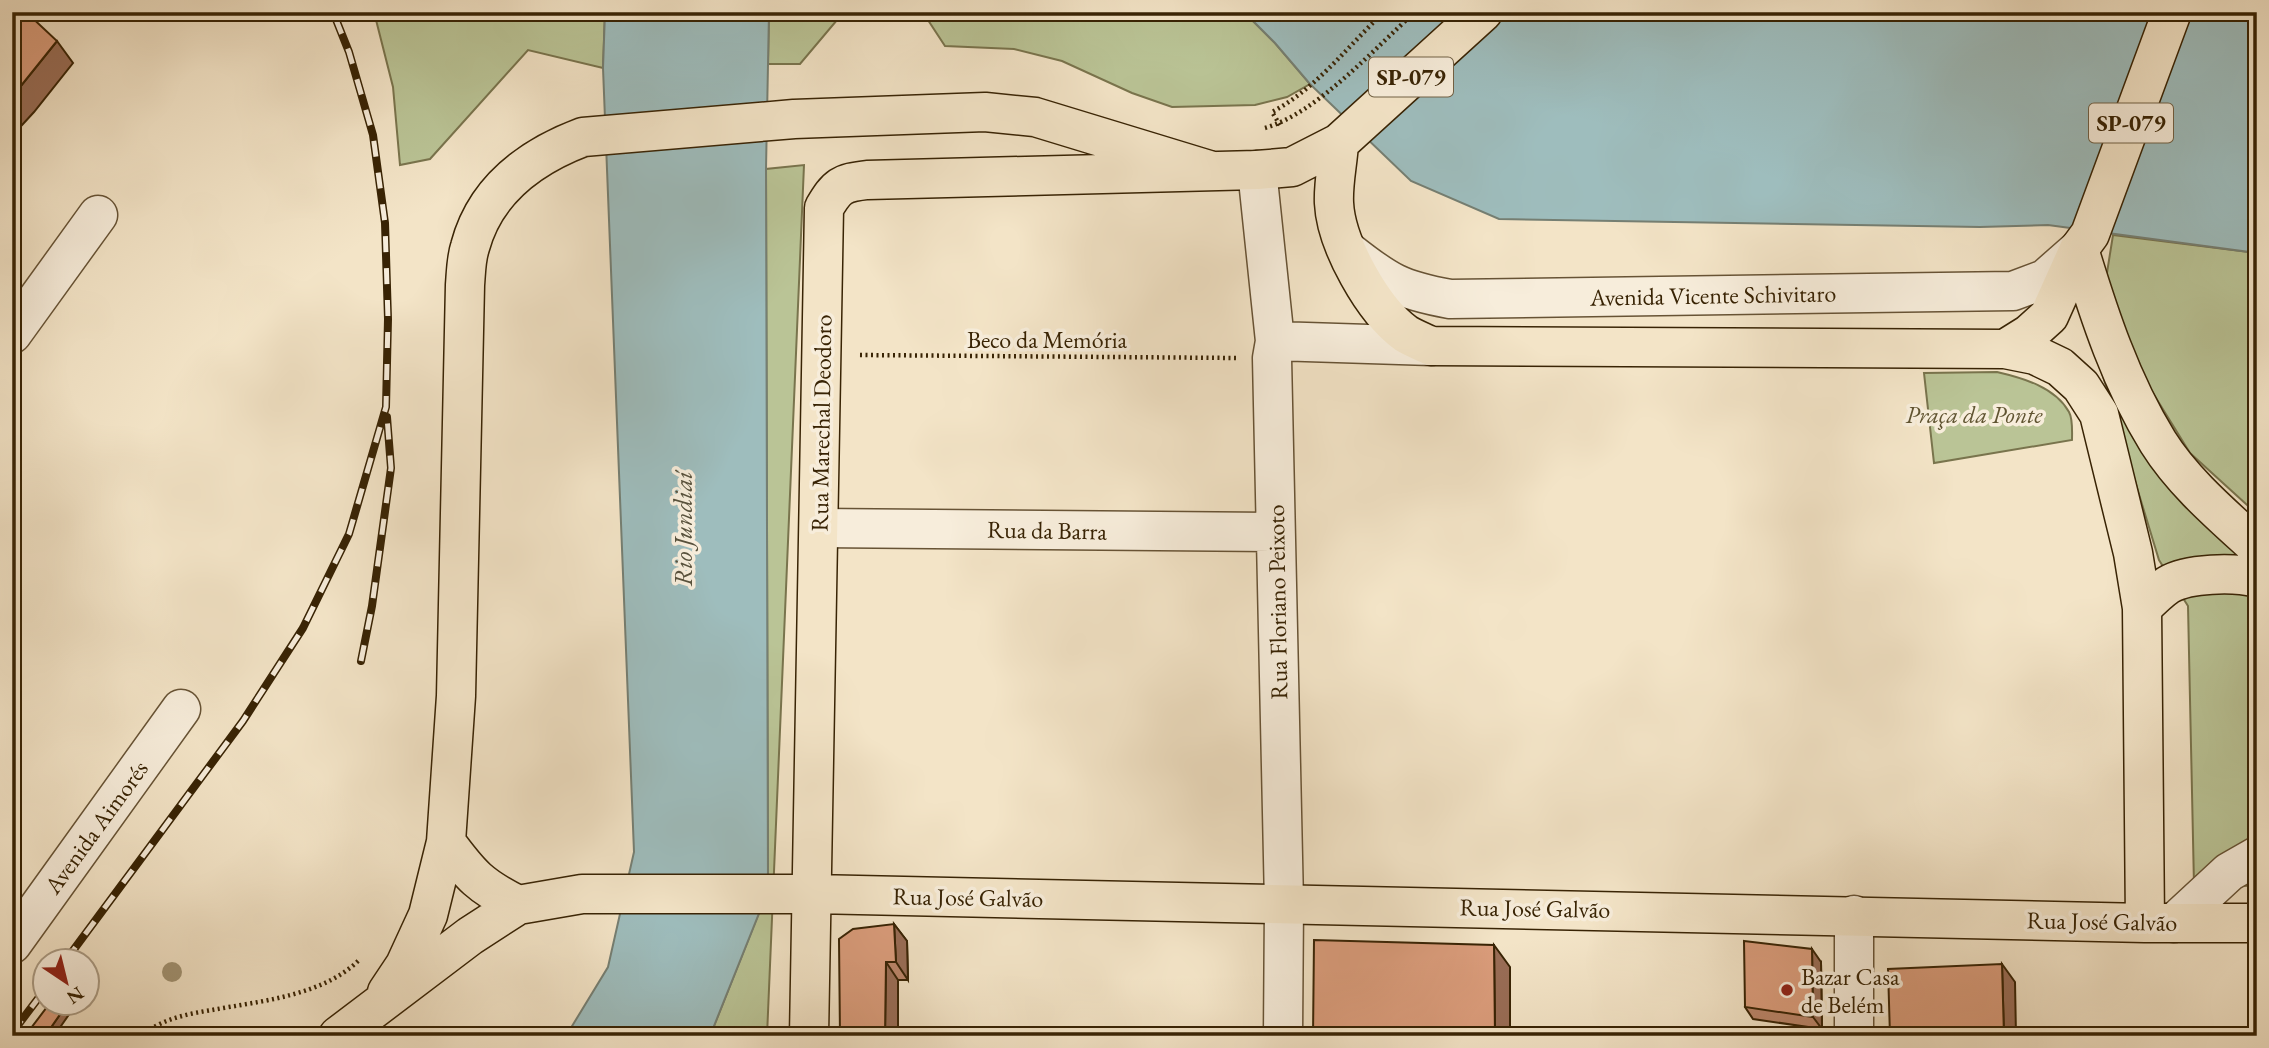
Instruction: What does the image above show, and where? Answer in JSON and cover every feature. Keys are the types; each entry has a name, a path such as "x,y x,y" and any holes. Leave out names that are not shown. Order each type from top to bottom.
{"main road":[{"name":"SP-079","path":"1339,143 1483,12"},
{"name":"SP-079","path":"2085,241 2172,12"},
{"name":"Rua Marechal Deodoro","path":"378,1005 405,965 428,915 446,842 456,696 465,285 469,247 484,210 508,179 555,148 583,137 794,119 985,112 1035,117 1209,170"},
{"name":"Rua Marechal Deodoro","path":"809,1036 799,894 819,528 824,208 836,188 851,182 1256,170 1292,167 1339,143"},
{"path":"1339,143 1334,202 1338,227 1348,251 1362,281 1382,310 1406,334 1431,346"},
{"path":"2005,349 2029,334 2049,316 2085,241"},
{"path":"2085,241 2104,328 2137,403 2159,443 2195,487 2257,547"},
{"name":"Avenida Vicente Schivitaro","path":"1431,346 2005,349 2035,355 2060,367 2081,386 2099,414 2133,553 2142,608 2160,923"},
{"path":"2142,608 2167,586 2180,580 2238,573 2257,578"},
{"path":"446,842 467,871 487,890 518,905"},
{"name":"Rua José Galvão","path":"518,905 582,894 799,894 2257,923"},
{"path":"338,1036 470,936 518,905"}],"street":[{"name":"Rua Floriano Peixoto","path":"1256,170 1273,350 1284,903 1283,1036"},
{"path":"12,334 98,215"},
{"name":"Avenida Vicente Schivitaro","path":"1348,251 1381,278 1413,292 1450,299 2012,291 2045,279 2085,241"},
{"name":"Avenida Vicente Schivitaro","path":"1273,350 1431,346"},
{"name":"Rua da Barra","path":"819,528 1275,532"},
{"name":"Avenida Aimorés","path":"12,944 181,709"},
{"path":"2160,923 2229,872 2257,856"},
{"path":"1854,915 1854,1036"}],"path":[{"path":"1290,102 1316,81 1384,12"},
{"path":"1300,113 1415,12"},
{"name":"Beco da Memória","path":"822,355 1273,350"},
{"path":"141,1036 151,1028 182,1015 270,999 315,986 348,971 363,955"}],"green space":[{"path":"374,12 605,12 603,68 528,50 430,159 400,165 393,87"},
{"path":"769,12 1244,12 1310,84 1287,97 1255,105 1172,107 1132,93 1062,61 1014,49 945,46 924,14 837,20 800,64 768,64"},
{"path":"804,165 767,1036 710,1036 768,890 766,169"},
{"path":"2113,235 2257,253 2257,514 2190,453 2143,377 2106,279"},
{"name":"Praça da Ponte","path":"1997,372 2028,381 2056,396 2070,415 2072,440 1934,463 1924,373"},
{"path":"2102,373 2257,565 2257,886 2194,885 2188,606 2159,560"}],"water":[{"name":"Rio Jundiaí","path":"605,12 769,12 766,169 768,891 710,1036 566,1036 608,967 634,852 603,68"},
{"path":"1244,12 2257,12 2257,253 2048,225 1980,227 1499,219 1411,181 1310,84"}],"building":[{"path":"12,12 26,12 57,41 12,97"},
{"path":"894,924 896,962 886,962 885,1036 840,1036 839,939 853,929"},
{"path":"1314,940 1494,945 1495,1036 1313,1036"},
{"name":"Bazar Casa de Belém","path":"1744,941 1812,949 1813,1017 1745,1007"},
{"path":"2002,964 2004,1036 1890,1036 1888,969"},
{"path":"40,1016 59,1016 45,1036 25,1036"}],"railway":[{"path":"76,946 243,721 303,628 349,534 386,407 388,319 385,223 373,135 349,52 333,12"},
{"path":"361,661 372,606 391,468 387,417"},
{"path":"12,1033 32,1007"}],"place":[{"name":"Bazar Casa de Belém","path":"1787,990"}]}
